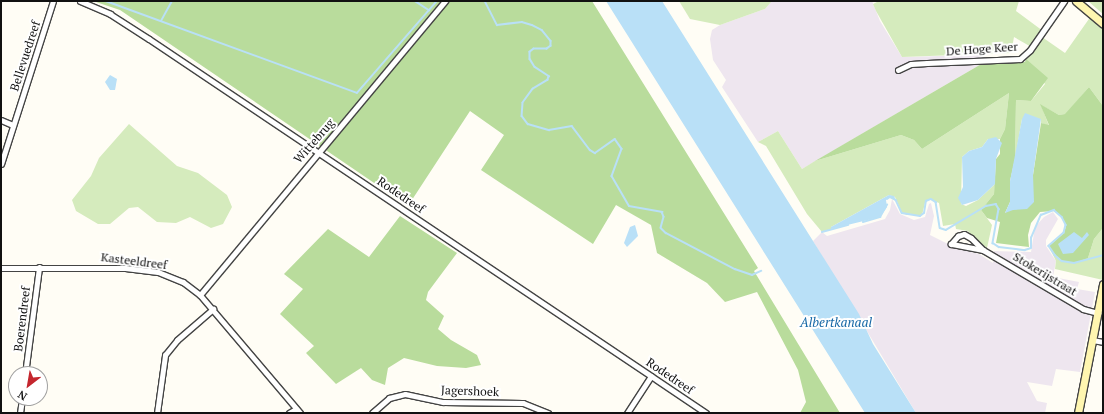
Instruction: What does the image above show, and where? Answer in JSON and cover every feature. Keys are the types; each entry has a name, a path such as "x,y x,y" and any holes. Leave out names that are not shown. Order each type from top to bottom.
{"street":[{"name":"Bellevuedreef","path":"1,164 53,1"},
{"name":"Rodedreef","path":"80,1 126,24 706,413"},
{"name":"Wittebrug","path":"200,295 445,1"},
{"name":"De Hoge Keer","path":"898,70 911,64 927,62 1020,59 1030,50 1064,1"},
{"path":"1076,1 1103,24"},
{"path":"1,120 13,125"},
{"name":"Stokerijstraat","path":"983,250 951,244 958,236 964,234 983,250 1083,309 1098,313"},
{"name":"Kasteeldreef","path":"1,268 97,266 158,272 183,282 200,295 298,411"},
{"name":"Boerendreef","path":"26,366 39,267"},
{"path":"1078,413 1103,284"},
{"path":"157,413 165,356 174,343 212,309"},
{"path":"1092,340 1103,342"},
{"path":"627,413 651,376"},
{"name":"Jagershoek","path":"372,413 389,398 405,394 443,402 523,403 548,413"},
{"path":"289,413 298,411"}],"shaded area":[{"path":"772,1 872,1 880,21 902,57 982,55 983,63 802,169 778,131 758,142 722,87 726,80 713,60 710,39 712,30 720,25 765,9"},
{"path":"892,199 900,214 914,220 925,217 929,204 931,203 934,216 930,235 956,248 979,254 993,263 994,251 1031,252 1035,227 1044,217 1053,212 1058,219 1046,240 1046,246 1056,261 1053,277 1079,282 1077,289 1095,292 1080,372 1056,369 1052,386 1027,382 1037,401 1047,403 1045,413 916,413 813,241 822,232 827,236 885,219 890,210"}],"green space":[{"path":"93,1 592,1 758,268 754,271 840,413 800,413 806,402 798,370 757,292 725,302 707,283 657,253 651,225 616,205 593,244 481,170 504,135 470,111 408,206 120,10"},
{"path":"679,1 772,1 765,9 720,25 690,19"},
{"path":"879,1 1019,1 1016,11 1043,31 1042,37 1065,53 1091,16 1103,28 1103,106 1089,87 1066,114 1059,115 1041,105 1049,126 1041,123 1041,119 1022,119 1015,159 1016,100 1031,101 1045,84 1026,59 1033,48 1014,37 1011,53 902,57 873,4"},
{"path":"1088,1 1103,1 1103,14 1096,8"},
{"path":"1026,59 1048,78 1031,101 1016,100 1015,159 1010,181 1010,202 1005,213 1033,192 1033,175 1041,123 1049,125 1040,104 1059,115 1065,114 1089,87 1103,106 1103,228 1094,239 1088,258 1074,263 1062,261 1055,255 1049,246 1064,233 1066,226 1062,217 1054,211 1040,212 1031,223 1028,235 1029,247 996,243 1000,222 987,218 981,210 994,194 996,159 1000,154 1000,139 1005,129 1009,93 922,149 914,140 901,135 815,161 983,63 1025,62"},
{"path":"1009,93 1005,129 1000,139 988,139 982,147 969,151 962,157 961,204 966,206 978,200 995,184 994,194 981,210 992,225 987,248 976,241 968,231 956,229 955,224 943,226 939,203 929,199 925,203 922,215 907,215 902,213 895,197 889,195 831,227 831,229 822,232 807,214 766,146 758,142 778,131 802,169 815,161 901,135 914,140 922,149"},
{"path":"129,124 177,166 198,173 227,195 232,207 223,224 211,228 190,217 176,223 157,222 138,207 129,208 110,224 98,224 76,211 72,200 91,176 99,158"},
{"path":"400,216 457,253 428,292 426,300 444,316 438,329 451,340 477,355 481,365 466,368 437,366 404,358 388,368 385,385 372,380 361,368 336,384 306,353 314,346 280,314 303,289 284,274 328,229 369,257"},
{"path":"1103,228 1103,280 1055,269 1056,261 1048,245 1055,255 1088,258 1094,239"}],"water":[{"name":"Albertkanaal","path":"606,1 662,1 859,314 873,344 916,413 865,413"},
{"path":"110,75 117,79 115,90 110,90 105,82"},
{"path":"1025,113 1041,119 1033,175 1034,202 1027,209 1013,210 1005,213 1010,202 1010,181 1022,119"},
{"path":"996,137 1002,143 996,159 995,184 978,200 962,205 958,198 963,187 962,157 969,151 982,147 988,139"},
{"path":"889,195 894,196 896,200 890,197 886,200 887,207 880,217 831,229 831,227"},
{"path":"635,225 638,236 627,247 624,243 630,227"},
{"path":"1074,232 1082,238 1087,232 1089,235 1073,253 1063,254 1058,244"}],"waterway":[{"path":"106,1 357,93 437,1"},
{"path":"161,21 172,1"},
{"path":"415,1 429,10"},
{"path":"485,1 497,25 522,22 542,30 551,41 551,46 547,49 534,49 530,52 530,59 535,67 549,76 548,80 533,89 523,103 522,116 528,124 549,130 572,126 590,150 595,153 615,139 622,149 612,176 629,206 662,212 664,217 661,228 666,233 735,269 752,275 761,271"},
{"path":"887,199 890,197 896,200 902,213 920,216 924,213 926,201 931,199 936,202 940,228 946,230 986,206 996,204 999,209 993,243 999,247 1025,250 1031,248 1031,238 1041,215 1054,210 1062,217 1066,225 1064,233 1049,246 1055,255 1062,261 1074,263 1103,255"},
{"path":"863,222 880,217 887,205"},
{"path":"822,232 848,225"}]}
